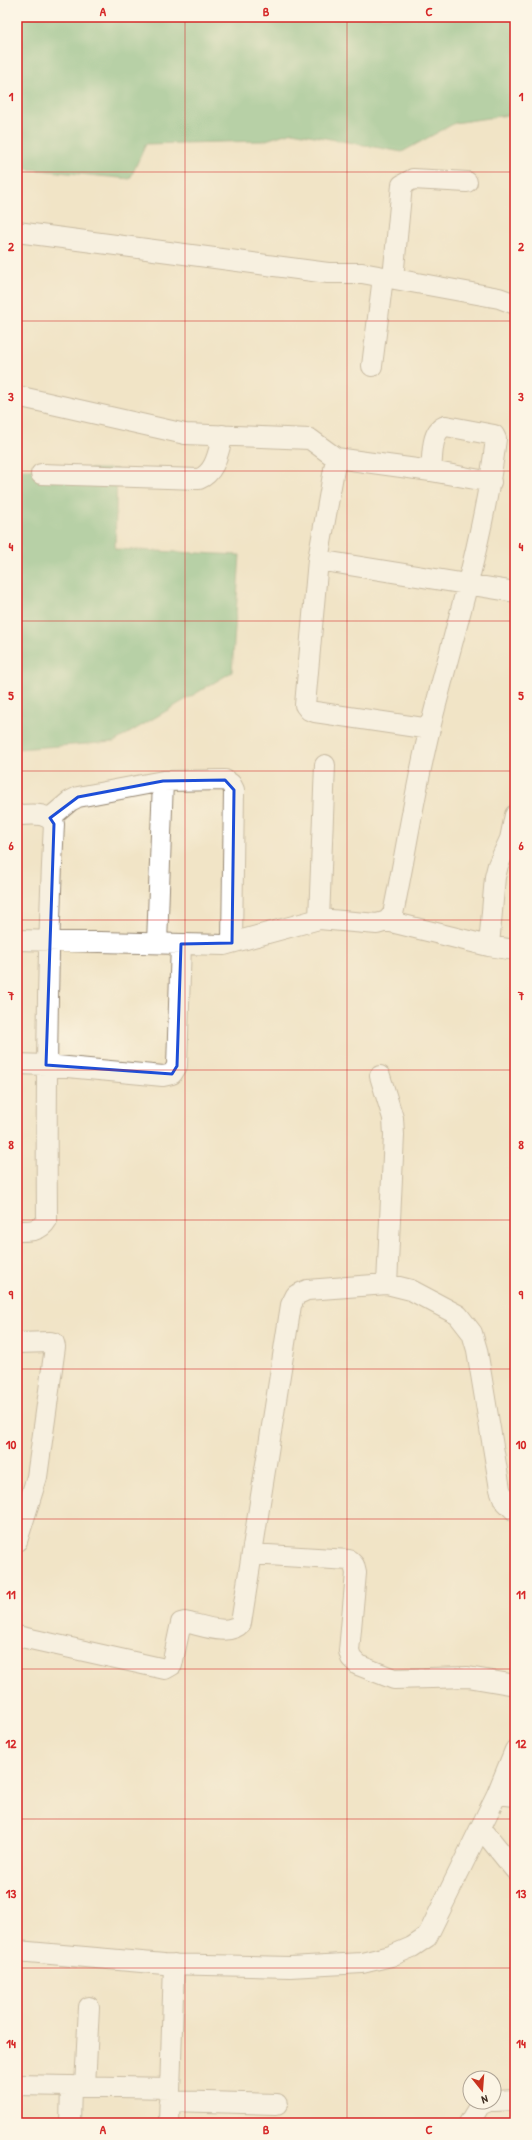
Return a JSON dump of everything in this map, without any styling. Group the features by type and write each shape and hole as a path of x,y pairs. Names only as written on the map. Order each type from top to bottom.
{"street":[{"path":"372,366 388,278 402,185 413,178 467,182"},
{"path":"17,232 328,273 362,273 499,298 515,304"},
{"path":"17,396 186,434 310,439 336,458 432,471 491,482"},
{"path":"17,940 48,939 224,945 319,919 378,924 387,921 393,914 430,729 468,584 491,482 496,439 494,435 446,426 440,427 436,432 432,471"},
{"path":"41,474 199,479 207,476 213,468 223,435"},
{"path":"336,458 318,560 305,705 309,710 315,712 430,729"},
{"path":"318,560 515,592"},
{"path":"319,919 325,765"},
{"path":"50,818 70,801 78,797 163,781 225,780 231,784 234,790 232,943"},
{"path":"157,943 163,781"},
{"path":"17,815 43,814 50,818 54,824 48,939 46,1220 43,1227 35,1230 17,1231"},
{"path":"489,946 495,878 498,865 513,843 515,815"},
{"path":"387,921 489,946 515,950"},
{"path":"17,1064 46,1065 164,1076 172,1074 177,1066 181,944"},
{"path":"380,1076 393,1118 394,1135 387,1284"},
{"path":"17,1636 165,1669 172,1665 181,1623 185,1622 228,1630 236,1629 241,1623 291,1305 296,1295 307,1290 387,1284 411,1290 442,1305 458,1315 472,1333 477,1350 500,1489 504,1500 515,1511"},
{"path":"17,1343 50,1342 54,1343 55,1347 37,1477 24,1499 17,1541"},
{"path":"252,1554 348,1560 354,1565 356,1573 349,1651 351,1658 358,1665 394,1679 468,1677 515,1685"},
{"path":"17,1952 174,1964 290,1966 362,1963 391,1956 412,1947 427,1937 480,1828 506,1795 515,1750"},
{"path":"480,1828 515,1870"},
{"path":"168,2123 174,1964"},
{"path":"70,2123 78,2086 89,2008"},
{"path":"17,2085 78,2086 277,2104"},
{"path":"502,2100 515,2100"},
{"path":"470,2123 476,2110"}],"highlighted area":[{"path":"225,780 234,790 232,943 181,944 177,1066 172,1074 46,1065 54,824 50,818 78,797 163,781"}],"green space":[{"path":"17,17 515,17 515,114 455,123 402,152 292,132 263,141 146,144 130,179 17,168"},
{"path":"17,469 117,469 115,549 240,555 232,672 114,742 17,749"}]}
